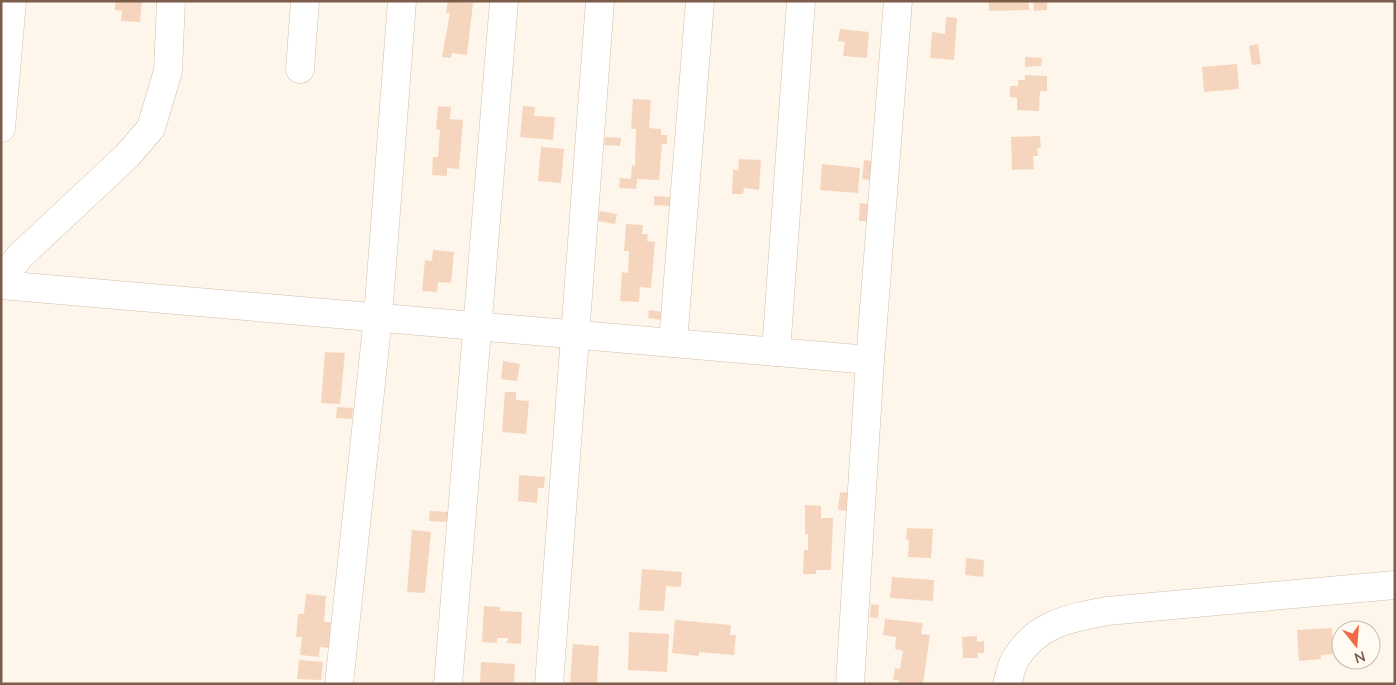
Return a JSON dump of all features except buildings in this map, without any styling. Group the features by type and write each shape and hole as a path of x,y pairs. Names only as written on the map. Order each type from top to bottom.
{"street":[{"path":"1,128 12,1"},
{"path":"1,280 20,256 127,156 151,128 168,71 171,1"},
{"path":"300,68 305,1"},
{"path":"339,684 378,317 402,1"},
{"path":"448,684 504,1"},
{"path":"550,684 600,1"},
{"path":"673,342 700,1"},
{"path":"776,352 801,1"},
{"path":"850,684 870,360 898,1"},
{"path":"1,284 870,360"},
{"path":"1007,684 1015,658 1037,633 1067,618 1107,611 1395,585"}]}
